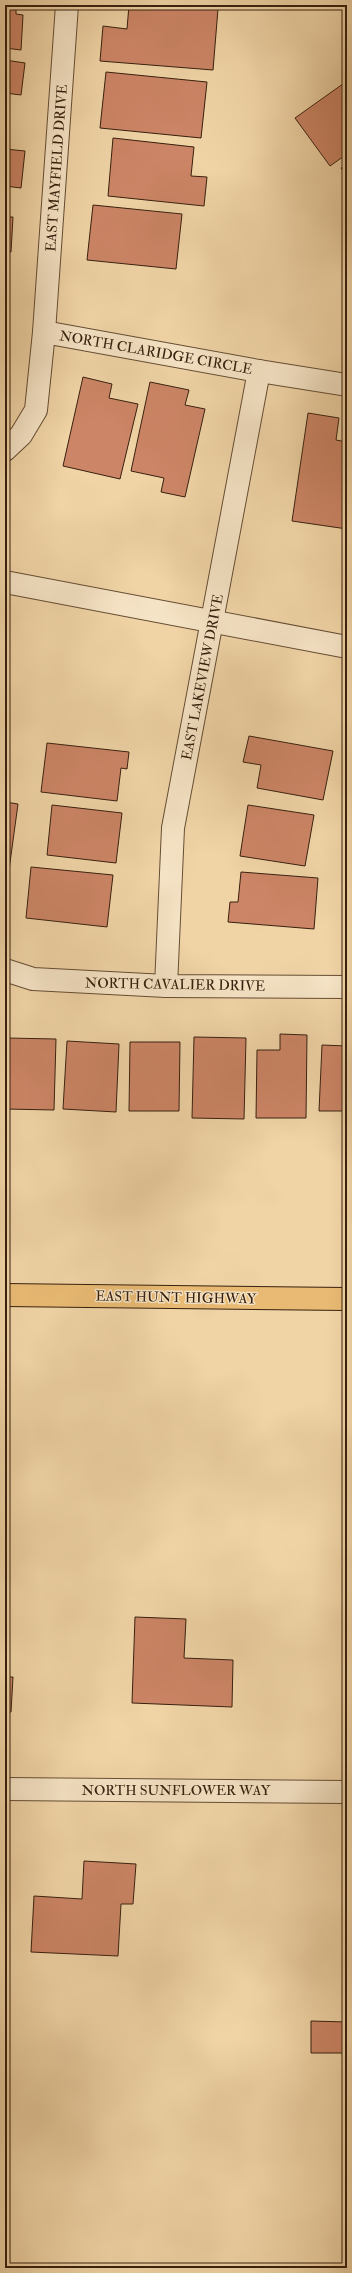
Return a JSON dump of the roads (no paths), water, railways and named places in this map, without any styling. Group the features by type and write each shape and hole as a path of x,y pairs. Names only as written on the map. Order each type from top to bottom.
{"main road":[{"name":"EAST HUNT HIGHWAY","path":"5,1295 347,1298"}],"street":[{"name":"EAST MAYFIELD DRIVE","path":"44,332 67,5"},
{"name":"NORTH CLARIDGE CIRCLE","path":"5,450 21,434 36,410 44,332 258,371 347,385"},
{"name":"EAST LAKEVIEW DRIVE","path":"166,986 173,828 258,371"},
{"path":"5,582 347,647"},
{"name":"NORTH CAVALIER DRIVE","path":"5,970 33,979 166,986 347,987"},
{"name":"NORTH SUNFLOWER WAY","path":"5,1789 347,1792"}]}
